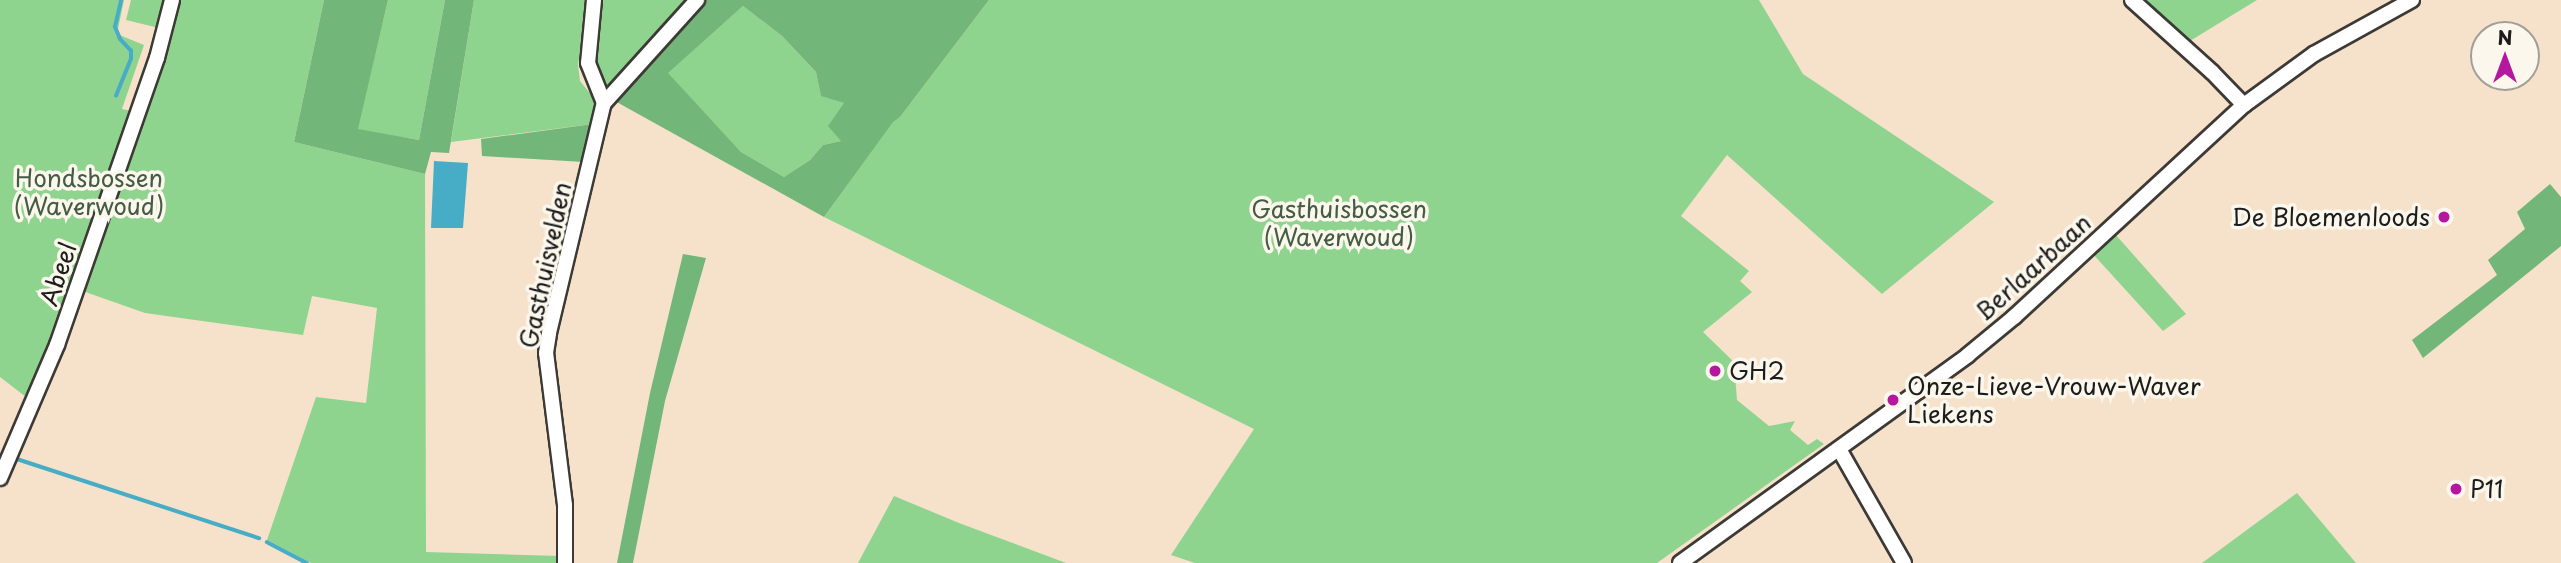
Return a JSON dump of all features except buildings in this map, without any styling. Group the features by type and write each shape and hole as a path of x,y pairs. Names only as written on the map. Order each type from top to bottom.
{"street":[{"name":"Abeel","path":"0,478 57,345 157,58 172,0"},
{"path":"594,0 588,62 604,103"},
{"name":"Gasthuisvelden","path":"565,563 565,505 546,353 604,103 697,0"},
{"path":"2132,0 2212,72 2244,105"},
{"name":"Berlaarbaan","path":"1679,563 1968,355 2014,317 2244,105 2314,54 2412,0"},
{"path":"1839,449 1903,563"}],"green space":[{"name":"Hondsbossen (Waverwoud)","path":"0,0 124,0 117,34 144,45 122,109 142,113 178,0 324,0 294,142 425,174 426,552 560,556 561,563 311,563 267,540 316,397 366,403 377,308 312,296 303,335 145,313 74,288 26,397 0,377"},
{"path":"131,0 166,0 159,28 126,20"},
{"path":"324,0 388,0 358,129 419,140 445,0 474,0 449,153 431,152 425,174 294,142"},
{"path":"388,0 445,0 419,140 357,130"},
{"path":"474,0 587,0 578,65 580,81 597,102 593,124 451,142"},
{"path":"599,0 690,0 605,93 588,72"},
{"path":"706,0 989,0 900,117 893,122 824,217 613,100","holes":["743,6 782,36 816,72 821,96 844,103 828,126 841,141 823,145 810,160 784,177 741,152 668,73"]},
{"name":"Gasthuisbossen (Waverwoud)","path":"989,0 1759,0 1803,74 1994,202 1882,294 1727,155 1681,216 1749,271 1740,281 1752,292 1703,332 1734,362 1737,400 1769,426 1795,421 1790,430 1808,445 1817,439 1824,444 1657,563 1195,563 1171,555 1254,429 824,217 893,121 900,117"},
{"path":"2134,0 2257,0 2185,44"},
{"path":"743,6 782,36 816,72 821,95 845,103 841,141 823,145 810,160 784,177 741,152 667,73"},
{"path":"593,124 584,162 482,156 481,139"},
{"path":"2550,184 2561,197 2561,246 2423,358 2412,340 2497,275 2488,260 2525,229 2517,212"},
{"path":"2115,234 2186,314 2163,331 2092,253"},
{"path":"683,254 706,258 665,401 633,563 617,563 650,393"},
{"path":"2297,493 2356,563 2202,563"},
{"path":"894,496 959,523 1066,563 858,563"}],"water":[{"path":"434,161 468,163 463,228 431,228"}],"waterway":[{"path":"116,96 131,59 131,51 120,39 115,27 121,0"},
{"path":"14,458 259,538"},
{"path":"267,542 307,563"}],"place":[{"name":"De Bloemenloods","path":"2444,217"},
{"name":"GH2","path":"1715,371"},
{"name":"Onze-Lieve-Vrouw-Waver Liekens","path":"1893,400"},
{"name":"P11","path":"2456,489"}]}
